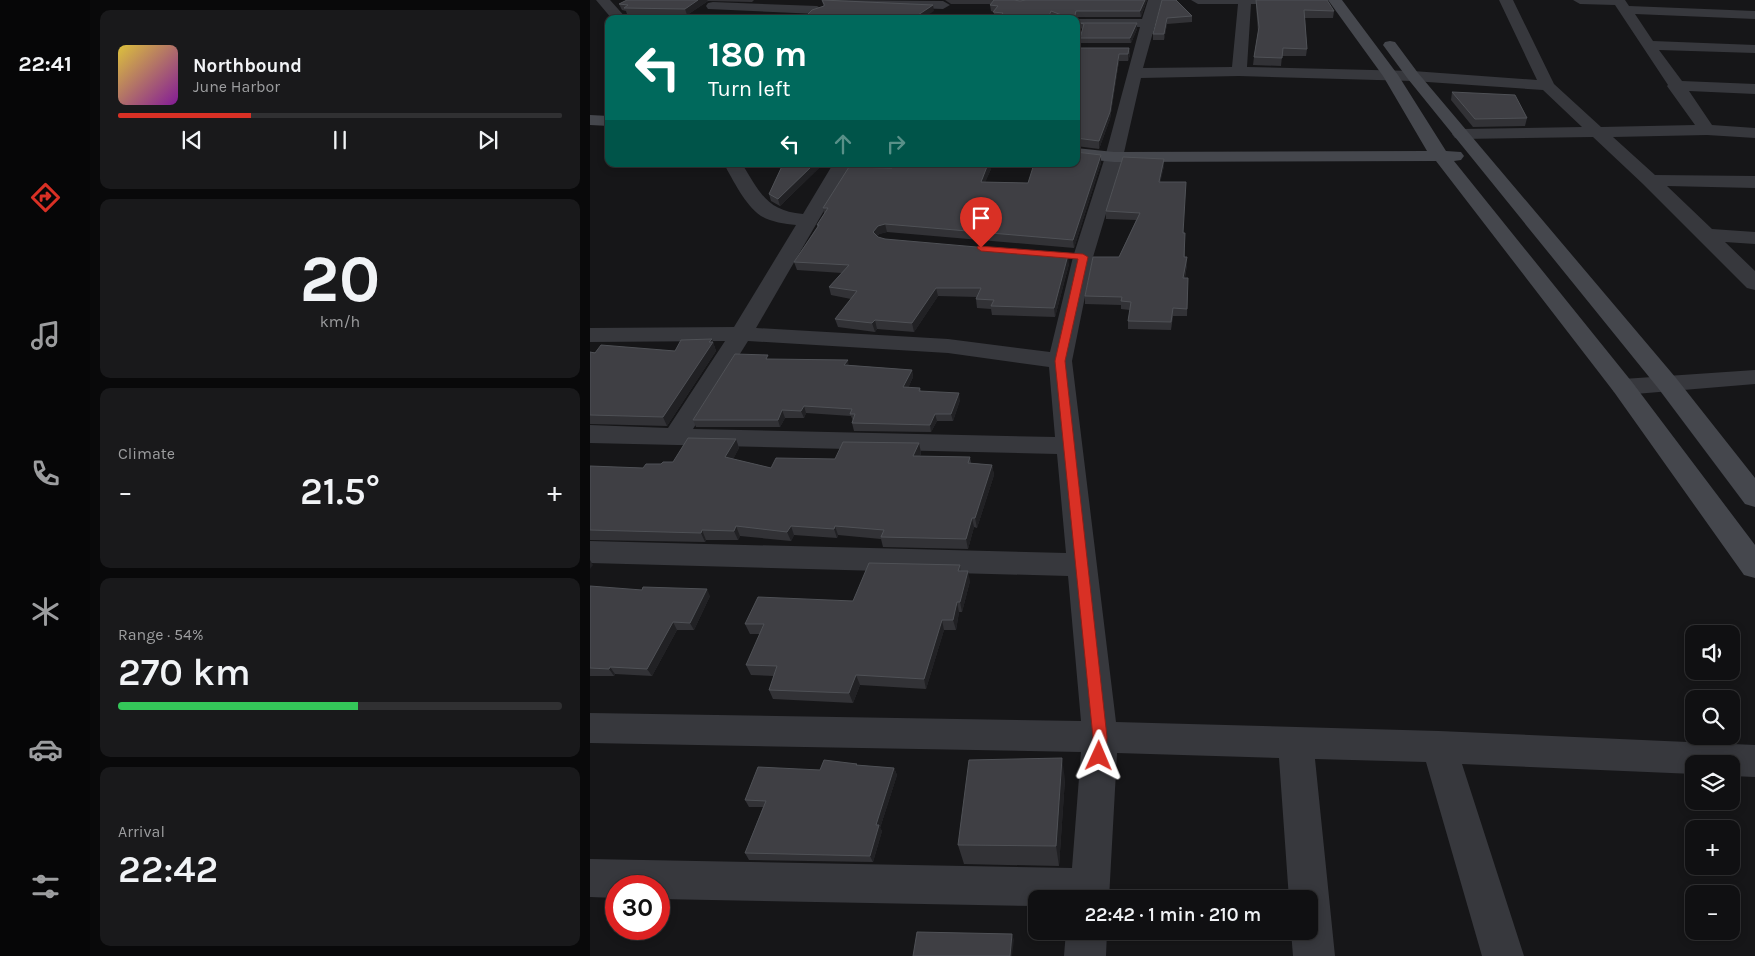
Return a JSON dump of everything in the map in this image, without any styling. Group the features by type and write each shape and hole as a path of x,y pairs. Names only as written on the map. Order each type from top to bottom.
{"street":[{"path":"603,0 616,15"},
{"path":"700,14 717,3 812,15 829,0 945,2 937,15"},
{"path":"1008,0 1033,0"},
{"path":"1090,890 1100,737 1060,361 1074,256 1116,150 1135,74 1131,49 1148,23 1154,0"},
{"path":"1198,0 1317,0"},
{"path":"1335,0 1390,75 1438,151 1623,387 1755,567"},
{"path":"1356,0 1413,76 1666,383 1755,496"},
{"path":"1506,0 1547,86 1650,180 1755,283"},
{"path":"1580,0 1755,15"},
{"path":"1239,71 1245,1"},
{"path":"1620,4 1706,130"},
{"path":"1080,22 1148,23"},
{"path":"1649,45 1755,49"},
{"path":"1135,74 1239,71 1390,75 1547,86"},
{"path":"1675,86 1755,89"},
{"path":"590,108 605,108"},
{"path":"590,120 605,121"},
{"path":"1080,153 1116,150 1438,151 1470,144 1599,132 1706,130 1755,133"},
{"path":"1080,140 1116,150"},
{"path":"734,167 765,210 789,219 808,220"},
{"path":"675,437 741,334 840,167"},
{"path":"1650,180 1755,182"},
{"path":"1705,235 1755,238"},
{"path":"590,335 741,334 948,346 1060,361"},
{"path":"1623,387 1755,377"},
{"path":"590,434 675,437 1069,433"},
{"path":"590,552 1082,565"},
{"path":"590,728 1100,737 1439,747 1755,761"},
{"path":"1296,743 1314,956"},
{"path":"1439,747 1503,956"},
{"path":"590,878 1028,891"},
{"path":"1085,956 1086,940"}],"building":[{"path":"627,0 698,0 685,9 624,8 628,5 619,4"},
{"path":"822,0 933,5 918,15 807,15 812,10 824,6"},
{"path":"994,0 1145,0 1140,11 1076,11 1075,15 1062,15 1051,11 1050,15 1001,15 1003,13 993,12 998,6 990,5"},
{"path":"1162,0 1176,0 1192,16 1167,18 1164,34 1153,34"},
{"path":"1256,0 1327,0 1334,11 1304,10 1307,49 1283,48 1282,58 1254,57 1259,27"},
{"path":"1080,23 1137,23 1130,38 1080,38 1084,24"},
{"path":"1080,48 1129,48 1128,54 1119,54 1110,112 1099,141 1080,139"},
{"path":"1452,92 1515,95 1527,118 1475,119"},
{"path":"1080,152 1101,155 1073,240 885,224 878,226 873,232 878,237 885,239 1068,255 1054,308 991,306 994,300 976,299 981,288 936,288 912,323 875,320 872,323 835,319 857,291 829,287 849,265 794,262 819,225 817,225 828,208 823,208 849,167 987,167 981,182 1028,183 1033,167 1080,167"},
{"path":"1123,157 1164,159 1159,182 1186,182 1183,233 1185,233 1184,257 1187,257 1183,278 1188,278 1187,309 1173,308 1171,322 1128,321 1131,302 1121,301 1122,297 1085,296 1093,257 1119,257 1140,213 1106,211"},
{"path":"782,167 811,167 778,199 769,194"},
{"path":"712,339 709,342 713,342 663,417 590,415 590,352 595,353 601,345 675,351 681,340"},
{"path":"735,354 768,355 766,359 848,360 844,365 912,370 903,387 920,388 919,391 959,393 951,414 935,414 930,425 852,423 855,414 850,414 852,409 804,406 801,411 782,410 778,420 693,420"},
{"path":"688,438 736,439 725,457 771,468 776,458 835,459 843,442 919,443 913,456 970,457 968,463 992,465 975,518 972,518 966,539 881,537 884,530 835,526 834,529 791,526 787,532 736,526 734,531 702,530 701,533 590,530 590,466 643,468 646,464 673,462"},
{"path":"869,563 960,565 958,571 968,571 953,620 942,620 924,679 856,675 849,693 769,690 777,666 746,665 764,624 745,624 758,597 853,601"},
{"path":"590,586 642,590 643,587 707,589 690,623 673,622 647,669 610,667 609,669 590,668"},
{"path":"1062,758 1056,846 958,845 969,760"},
{"path":"824,760 894,768 876,825 879,825 870,856 745,853 766,801 745,800 758,767 820,770"},
{"path":"917,932 1012,934 1010,956 913,956"}],"route":[{"path":"981,248 1083,257 1060,361 1100,737 1099,756"}]}
